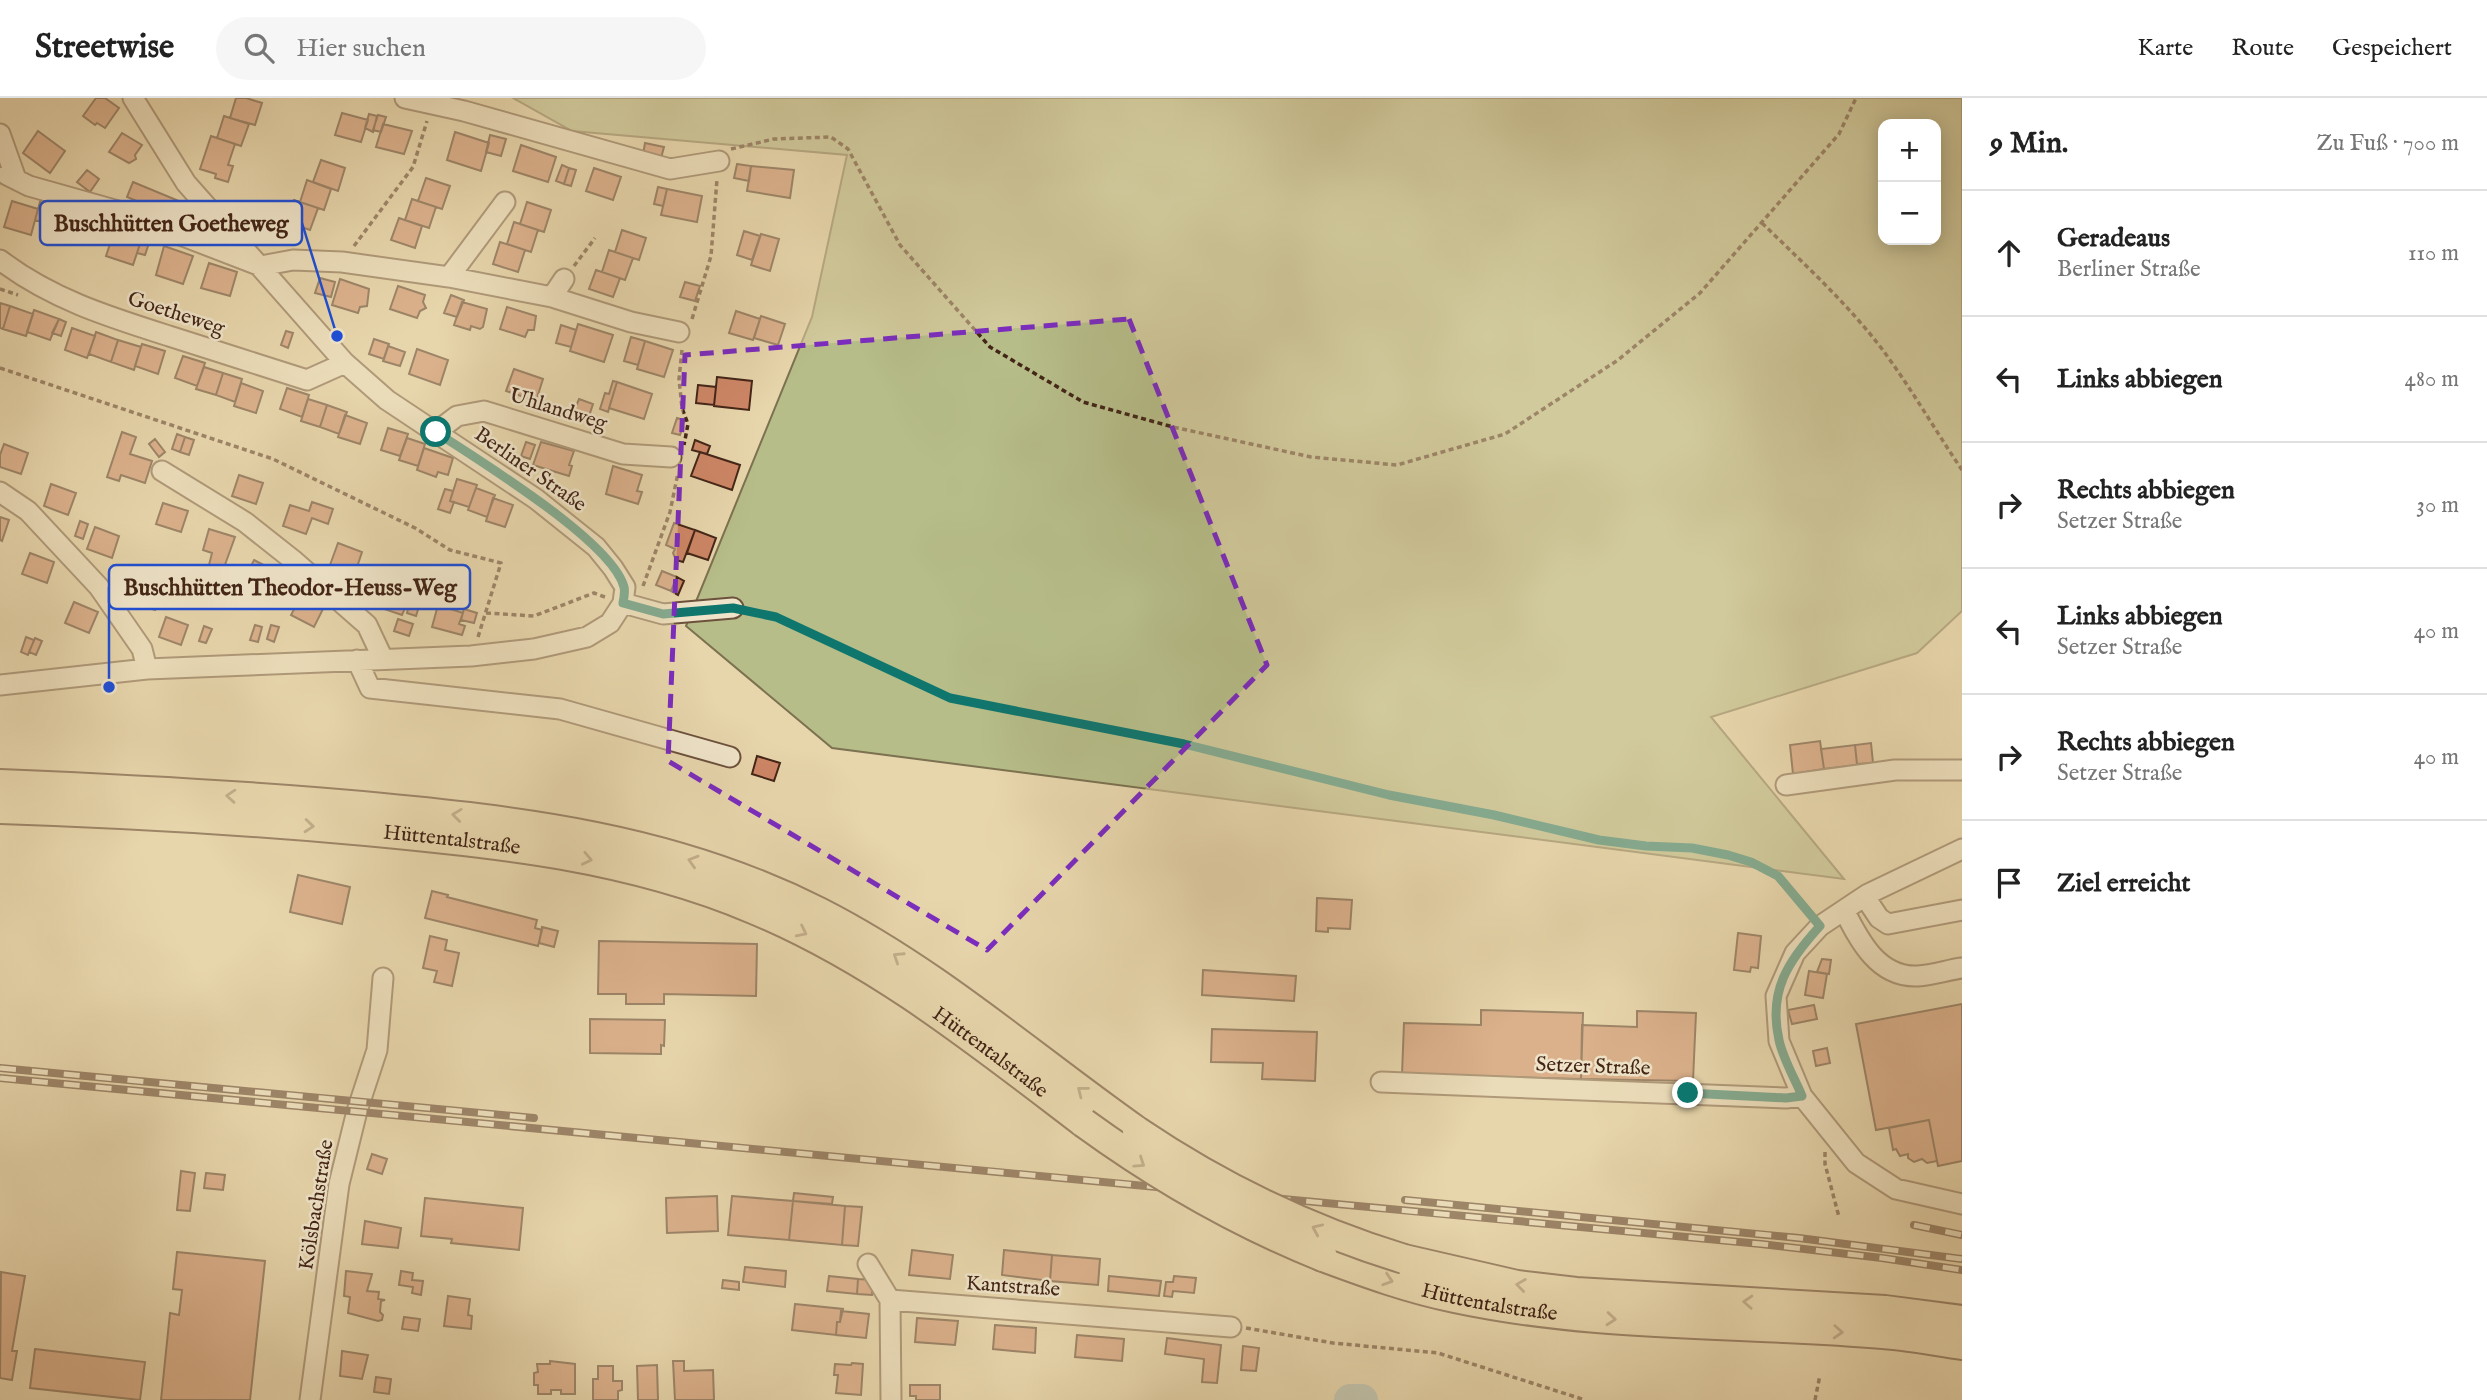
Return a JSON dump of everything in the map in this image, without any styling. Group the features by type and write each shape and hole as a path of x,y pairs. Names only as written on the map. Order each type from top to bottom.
{"highway":[{"path":"0,768 95,800"},
{"name":"Hüttentalstraße","path":"0,784 95,800 520,847 631,868 704,890 765,914 860,962 963,1031 1152,1171 1202,1201 1264,1233 1395,1282 1443,1295 1514,1308 1636,1321 1884,1334 1962,1345"},
{"path":"0,826 95,800"},
{"name":"Hüttentalstraße","path":"0,809 95,800 305,801 525,823 636,844 711,867 818,911 873,942 977,1010 1137,1131 1215,1180 1330,1234 1404,1259 1517,1285 1576,1292 1885,1310 1962,1320"}],"street":[{"name":"Berliner Straße","path":"133,98 186,183 345,363 387,400 536,499 596,547 625,587 629,605"},
{"path":"405,98 432,104 458,104 670,169 723,156"},
{"path":"0,134 12,177 29,186 118,211 261,266 293,260 342,262 449,277 551,298 631,322 679,332"},
{"path":"449,277 505,202"},
{"name":"Goetheweg","path":"0,260 57,296 103,315 307,380 345,363"},
{"path":"551,298 564,279"},
{"name":"Uhlandweg","path":"436,432 457,416 484,411 623,454 678,459"},
{"path":"162,471 245,522 293,559 368,625 383,659"},
{"path":"0,492 27,511 99,587 142,649 148,669"},
{"path":"0,685 148,669 471,656 534,649 587,637 610,623 629,605 663,614 733,608"},
{"path":"357,660 370,688 560,709 730,757"},
{"path":"1786,785 1895,770 1962,770"},
{"path":"1962,849 1865,897 1820,926 1795,953 1776,996 1779,1041 1802,1096 1856,1163 1896,1189 1962,1204"},
{"path":"1865,897 1879,918 1888,923 1962,909"},
{"path":"1844,910 1860,943 1886,968 1916,976 1962,968"},
{"name":"Kölsbachstraße","path":"310,1400 339,1184 357,1111 377,1050 383,978"},
{"name":"Setzer Straße","path":"1381,1082 1786,1098 1802,1096"},
{"path":"868,1264 890,1300 891,1400"},
{"name":"Kantstraße","path":"890,1300 1231,1327"}],"path":[{"path":"723,156 774,139 831,137 848,149 900,245 990,347 1083,402 1173,426 1311,457 1397,466 1504,434 1618,360 1700,293 1839,134 1856,98"},
{"path":"342,262 413,167 432,104"},
{"path":"694,312 711,256 716,190"},
{"path":"1762,223 1842,302 1880,346 1917,397 1928,419 1962,470"},
{"path":"564,279 595,239"},
{"path":"486,613 534,616 594,593 629,605 670,512 678,459 688,424 682,408 679,379 682,352"},
{"path":"0,368 273,459 415,528 450,550 508,564"},
{"path":"471,656 501,563"},
{"path":"733,608 776,617 950,698 1184,744 1389,795 1494,815 1599,840 1692,848 1728,855 1751,862 1778,876 1820,926"},
{"path":"1833,1136 1824,1155 1839,1217"},
{"path":"1231,1327 1333,1342 1438,1353 1585,1400"},
{"path":"1815,1400 1820,1375"}],"highlighted area":[{"path":"1129,319 1267,665 987,950 668,761 685,355"}],"green space":[{"path":"513,98 1962,98 1962,611 1917,653 1711,717 1844,879 832,748 686,626 812,317 847,155 572,131"}],"building":[{"path":"96,98 105,98 119,108 105,128 97,123 95,125 83,116"},
{"path":"236,98 262,103 255,125 230,118"},
{"path":"342,113 368,120 361,142 335,135"},
{"path":"369,114 377,116 373,132 365,128"},
{"path":"378,115 386,117 381,132 373,130"},
{"path":"224,116 249,124 241,146 217,138"},
{"path":"383,124 412,131 404,154 376,147"},
{"path":"38,131 65,151 50,173 23,153"},
{"path":"455,132 489,143 481,171 447,160"},
{"path":"122,133 142,145 135,155 136,159 129,163 109,152"},
{"path":"490,135 506,139 501,156 486,152"},
{"path":"211,136 235,144 228,165 233,166 228,182 215,178 216,174 200,169"},
{"path":"645,143 664,147 661,158 643,155"},
{"path":"521,145 556,157 548,182 513,171"},
{"path":"321,160 345,168 338,191 313,182"},
{"path":"737,164 751,166 749,181 734,178"},
{"path":"562,165 569,168 564,184 556,181"},
{"path":"751,166 794,170 790,198 747,191"},
{"path":"569,168 576,170 571,186 564,184"},
{"path":"594,168 621,177 613,200 586,191"},
{"path":"87,170 99,179 90,192 77,182"},
{"path":"426,178 450,186 442,209 418,201"},
{"path":"307,180 331,189 324,210 300,202"},
{"path":"133,182 191,206 185,221 127,197"},
{"path":"658,187 667,189 663,206 654,204"},
{"path":"667,189 702,196 697,222 661,215"},
{"path":"412,199 436,207 429,228 405,220"},
{"path":"294,200 318,208 310,230 286,222"},
{"path":"12,201 38,209 31,235 4,227"},
{"path":"40,202 50,205 45,223 35,220"},
{"path":"527,202 551,210 544,232 520,224"},
{"path":"399,218 422,226 415,248 391,240"},
{"path":"514,222 538,230 531,252 507,244"},
{"path":"115,229 142,238 133,265 106,256"},
{"path":"622,230 646,238 639,260 615,252"},
{"path":"744,231 760,236 752,260 737,255"},
{"path":"761,234 779,239 770,271 751,265"},
{"path":"142,237 150,240 145,255 137,253"},
{"path":"500,242 525,250 518,272 493,264"},
{"path":"164,246 193,256 183,284 156,275"},
{"path":"609,250 633,258 625,280 602,272"},
{"path":"209,263 237,272 230,296 201,288"},
{"path":"596,270 620,278 613,297 589,289"},
{"path":"320,278 335,282 331,297 315,293"},
{"path":"340,279 369,289 367,306 360,307 358,313 332,305"},
{"path":"685,282 700,286 695,301 680,297"},
{"path":"398,286 425,295 423,302 426,308 420,311 417,318 390,309"},
{"path":"451,295 464,300 457,317 444,313"},
{"path":"462,302 487,309 483,327 480,329 471,326 470,330 454,325"},
{"path":"0,303 10,306 3,329 0,328"},
{"path":"10,306 33,314 26,336 3,329"},
{"path":"507,307 536,316 534,330 528,330 525,337 500,329"},
{"path":"34,310 59,319 50,340 27,332"},
{"path":"736,311 760,319 753,340 729,333"},
{"path":"761,316 785,324 778,345 754,338"},
{"path":"59,319 66,322 61,336 52,333"},
{"path":"578,324 613,335 604,362 570,351"},
{"path":"561,325 576,330 571,347 556,343"},
{"path":"72,328 95,336 87,358 65,350"},
{"path":"286,331 293,333 288,348 281,345"},
{"path":"96,332 118,340 111,362 89,354"},
{"path":"631,337 645,341 638,365 624,361"},
{"path":"374,339 389,344 384,359 369,354"},
{"path":"118,340 141,347 134,370 111,362"},
{"path":"645,341 673,350 664,377 637,369"},
{"path":"142,344 165,351 158,374 135,366"},
{"path":"388,346 405,352 400,366 383,361"},
{"path":"417,349 448,360 440,385 409,374"},
{"path":"183,356 205,363 197,386 175,378"},
{"path":"204,367 223,373 216,395 196,389"},
{"path":"514,369 543,379 536,401 506,391"},
{"path":"223,373 242,379 235,402 216,395"},
{"path":"717,377 752,381 749,410 714,406"},
{"path":"613,381 617,382 608,412 600,409 605,393 609,394"},
{"path":"617,382 652,394 644,419 609,408"},
{"path":"241,383 263,391 256,413 234,406"},
{"path":"698,385 716,387 714,405 696,403"},
{"path":"287,388 309,395 302,417 280,409"},
{"path":"308,399 327,405 320,427 301,421"},
{"path":"579,399 593,404 588,419 573,414"},
{"path":"327,405 347,412 339,434 320,427"},
{"path":"345,415 367,423 360,444 338,437"},
{"path":"677,418 684,420 680,435 672,433"},
{"path":"388,428 408,434 400,456 381,450"},
{"path":"122,432 136,437 130,454 152,461 145,483 121,475 119,481 107,477"},
{"path":"177,434 185,437 180,452 172,449"},
{"path":"185,437 194,440 189,455 180,452"},
{"path":"407,438 425,444 418,466 399,460"},
{"path":"155,439 165,452 159,457 149,444"},
{"path":"695,440 710,446 707,454 692,450"},
{"path":"526,442 535,445 530,459 521,456"},
{"path":"541,442 574,451 569,465 572,466 569,476 533,465"},
{"path":"4,444 28,453 21,474 0,467"},
{"path":"424,448 453,458 448,475 438,472 436,477 417,470"},
{"path":"700,452 740,465 732,490 691,476"},
{"path":"613,466 642,475 637,491 642,492 638,504 606,494"},
{"path":"239,475 263,483 256,504 232,496"},
{"path":"457,479 477,485 469,507 450,501"},
{"path":"51,484 76,493 68,515 44,506"},
{"path":"476,488 495,495 487,517 468,510"},
{"path":"445,489 453,491 450,501 454,502 450,513 438,509"},
{"path":"493,498 513,505 505,527 486,521"},
{"path":"312,502 333,509 328,524 312,518 306,534 283,526 290,505 309,511"},
{"path":"163,503 188,511 181,532 156,524"},
{"path":"0,517 9,520 2,541 0,540"},
{"path":"80,521 88,524 83,539 75,536"},
{"path":"674,523 695,530 683,562 676,560 673,553 675,549 666,545"},
{"path":"95,527 119,536 112,558 87,549"},
{"path":"209,529 235,537 222,573 208,569 212,553 203,550"},
{"path":"695,530 716,538 708,560 687,553"},
{"path":"338,543 362,552 355,573 330,565"},
{"path":"30,553 54,562 47,583 22,574"},
{"path":"254,560 277,572 267,592 244,580"},
{"path":"662,571 677,577 671,591 656,585"},
{"path":"677,577 684,581 678,595 671,591"},
{"path":"138,580 162,588 155,610 131,602"},
{"path":"388,583 393,584 392,588 421,600 416,616 407,613 408,609 405,608 402,615 378,607"},
{"path":"301,596 324,607 314,627 291,615"},
{"path":"74,602 98,612 89,633 65,623"},
{"path":"438,605 463,613 459,624 465,626 462,635 432,627"},
{"path":"464,609 477,613 474,623 461,620"},
{"path":"166,617 188,625 181,645 159,637"},
{"path":"398,619 413,624 409,636 394,631"},
{"path":"255,625 262,627 258,642 250,640"},
{"path":"271,625 279,627 274,642 267,639"},
{"path":"204,626 212,629 206,643 199,641"},
{"path":"26,637 34,640 28,655 21,652"},
{"path":"35,638 42,641 36,655 29,652"},
{"path":"1820,741 1824,769 1793,774 1790,745"},
{"path":"1871,743 1873,763 1857,764 1855,745"},
{"path":"1855,745 1857,765 1824,769 1821,749"},
{"path":"757,756 780,763 774,781 752,774"},
{"path":"298,875 350,887 342,924 290,912"},
{"path":"432,891 537,920 535,928 542,930 538,946 425,918"},
{"path":"1317,898 1352,900 1350,929 1328,928 1328,932 1316,931"},
{"path":"542,927 558,931 554,947 539,943"},
{"path":"1738,933 1761,936 1758,968 1751,967 1750,972 1734,970"},
{"path":"430,936 447,940 445,950 459,953 452,986 434,982 437,971 423,968"},
{"path":"599,941 757,944 756,996 664,994 664,1004 626,1004 626,994 598,994"},
{"path":"1822,959 1831,960 1829,974 1817,972"},
{"path":"1203,970 1296,976 1294,1001 1202,995"},
{"path":"1809,971 1827,974 1823,998 1805,995"},
{"path":"1962,1004 1962,1161 1938,1166 1929,1120 1876,1130 1856,1024"},
{"path":"1814,1005 1817,1019 1792,1024 1788,1010"},
{"path":"1481,1010 1583,1013 1581,1079 1402,1074 1404,1023 1481,1025"},
{"path":"1637,1011 1696,1013 1693,1081 1581,1079 1582,1025 1637,1027"},
{"path":"590,1019 665,1020 661,1054 590,1053"},
{"path":"1212,1029 1317,1032 1315,1081 1262,1079 1263,1063 1211,1062"},
{"path":"1827,1048 1830,1063 1816,1066 1813,1051"},
{"path":"1929,1120 1937,1161 1927,1163 1922,1159 1914,1162 1908,1158 1908,1154 1900,1156 1896,1149 1893,1150 1889,1128"},
{"path":"372,1154 387,1159 382,1174 367,1169"},
{"path":"181,1171 195,1173 190,1211 177,1210"},
{"path":"206,1173 225,1175 223,1190 204,1188"},
{"path":"794,1193 833,1197 832,1204 793,1201"},
{"path":"717,1196 718,1231 667,1233 666,1198"},
{"path":"732,1196 793,1201 789,1240 728,1235"},
{"path":"425,1198 523,1208 519,1250 451,1243 452,1239 421,1236"},
{"path":"793,1201 845,1206 842,1245 789,1240"},
{"path":"845,1206 862,1207 858,1246 842,1245"},
{"path":"365,1221 401,1228 398,1248 362,1244"},
{"path":"912,1250 953,1255 950,1279 909,1275"},
{"path":"1004,1250 1052,1255 1050,1281 1002,1275"},
{"path":"177,1252 265,1261 250,1400 161,1400 170,1313 179,1315 182,1290 173,1289"},
{"path":"1052,1255 1100,1259 1098,1285 1050,1281"},
{"path":"745,1267 786,1271 785,1287 743,1282"},
{"path":"346,1271 372,1274 367,1291 379,1292 378,1299 385,1300 381,1301 382,1320 348,1313 350,1297 344,1296"},
{"path":"401,1271 413,1273 412,1280 423,1281 421,1295 412,1293 413,1287 399,1285"},
{"path":"1,1272 25,1276 12,1351 17,1351 12,1380 0,1378"},
{"path":"829,1276 858,1279 857,1294 827,1291"},
{"path":"1109,1276 1161,1281 1159,1296 1108,1291"},
{"path":"1174,1276 1196,1278 1194,1293 1173,1291 1172,1297 1164,1296 1166,1282 1173,1282"},
{"path":"858,1279 873,1280 872,1295 857,1294"},
{"path":"723,1280 739,1282 739,1290 722,1288"},
{"path":"448,1296 470,1299 468,1315 472,1316 471,1329 444,1326"},
{"path":"795,1304 843,1309 840,1322 837,1322 836,1335 792,1330"},
{"path":"841,1311 869,1314 866,1338 836,1335"},
{"path":"404,1317 420,1319 418,1331 402,1329"},
{"path":"917,1318 958,1321 955,1345 915,1342"},
{"path":"995,1325 1036,1328 1035,1353 993,1349"},
{"path":"1077,1335 1124,1339 1122,1361 1075,1357"},
{"path":"1167,1338 1221,1345 1217,1383 1202,1382 1204,1359 1165,1354"},
{"path":"1243,1346 1259,1348 1256,1371 1241,1370"},
{"path":"35,1349 145,1362 140,1400 30,1388"},
{"path":"342,1351 368,1355 362,1379 340,1376"},
{"path":"550,1361 575,1364 575,1394 561,1394 561,1390 551,1390 551,1394 538,1394 538,1385 534,1385 534,1373 538,1372 537,1364 550,1364"},
{"path":"673,1361 684,1361 684,1371 713,1370 714,1400 675,1400"},
{"path":"835,1364 863,1364 861,1395 836,1393 838,1375 834,1375"},
{"path":"657,1365 658,1400 638,1400 637,1366"},
{"path":"598,1366 613,1366 613,1381 622,1381 618,1400 593,1400 593,1379 598,1379"},
{"path":"376,1377 391,1379 389,1394 374,1392"},
{"path":"910,1385 940,1385 940,1400 916,1400 916,1396 910,1396"}],"waterway":[{"path":"1350,1400 1362,1400"}],"railway":[{"path":"0,1068 534,1118"},
{"path":"0,1078 1761,1244 1962,1270"},
{"path":"1405,1200 1799,1238 1962,1259"},
{"path":"1914,1225 1962,1235"}],"place":[{"name":"Buschhütten Goetheweg","path":"337,336"},
{"name":"Buschhütten Theodor-Heuss-Weg","path":"109,687"}],"route":[{"path":"436,432 536,499 596,547 625,587 623,603 663,614 733,608 776,617 950,698 1184,744 1389,795 1494,815 1599,840 1692,848 1728,855 1751,862 1778,876 1820,926 1795,953 1776,996 1779,1041 1802,1096 1786,1098 1688,1093"}]}
